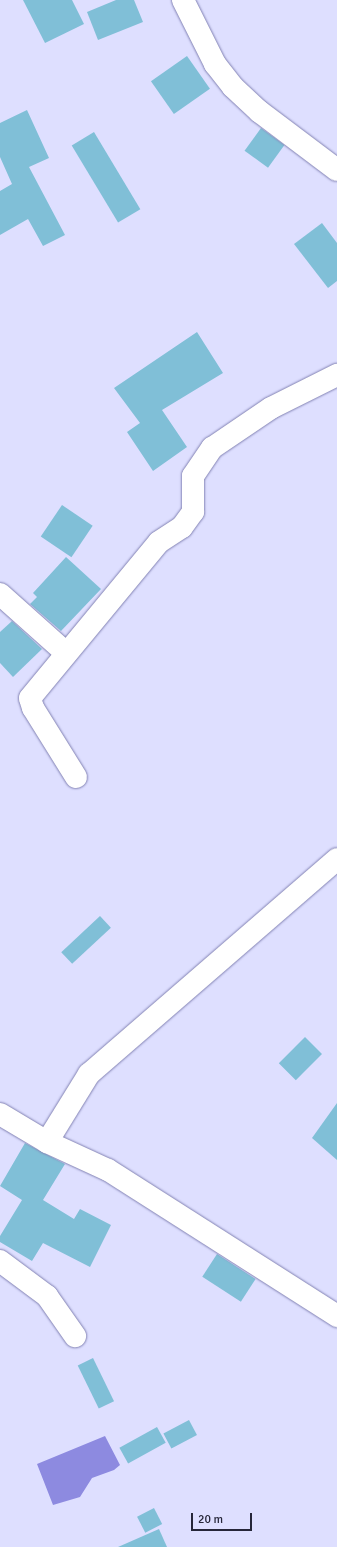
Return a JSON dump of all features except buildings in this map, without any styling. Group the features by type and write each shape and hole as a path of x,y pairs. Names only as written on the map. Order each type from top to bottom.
{"street":[{"path":"183,0 215,64 233,87 260,112 337,170"},
{"path":"76,777 33,708 30,698 159,542 182,527 193,512 193,476 212,448 271,408 337,376"},
{"path":"0,594 66,654"},
{"path":"48,1138 90,1074 337,859"},
{"path":"0,1114 108,1170 337,1316"},
{"path":"0,1261 47,1296 75,1336"}],"shaded area":[{"path":"105,1436 120,1465 114,1470 92,1478 80,1497 53,1505 37,1464"}]}
